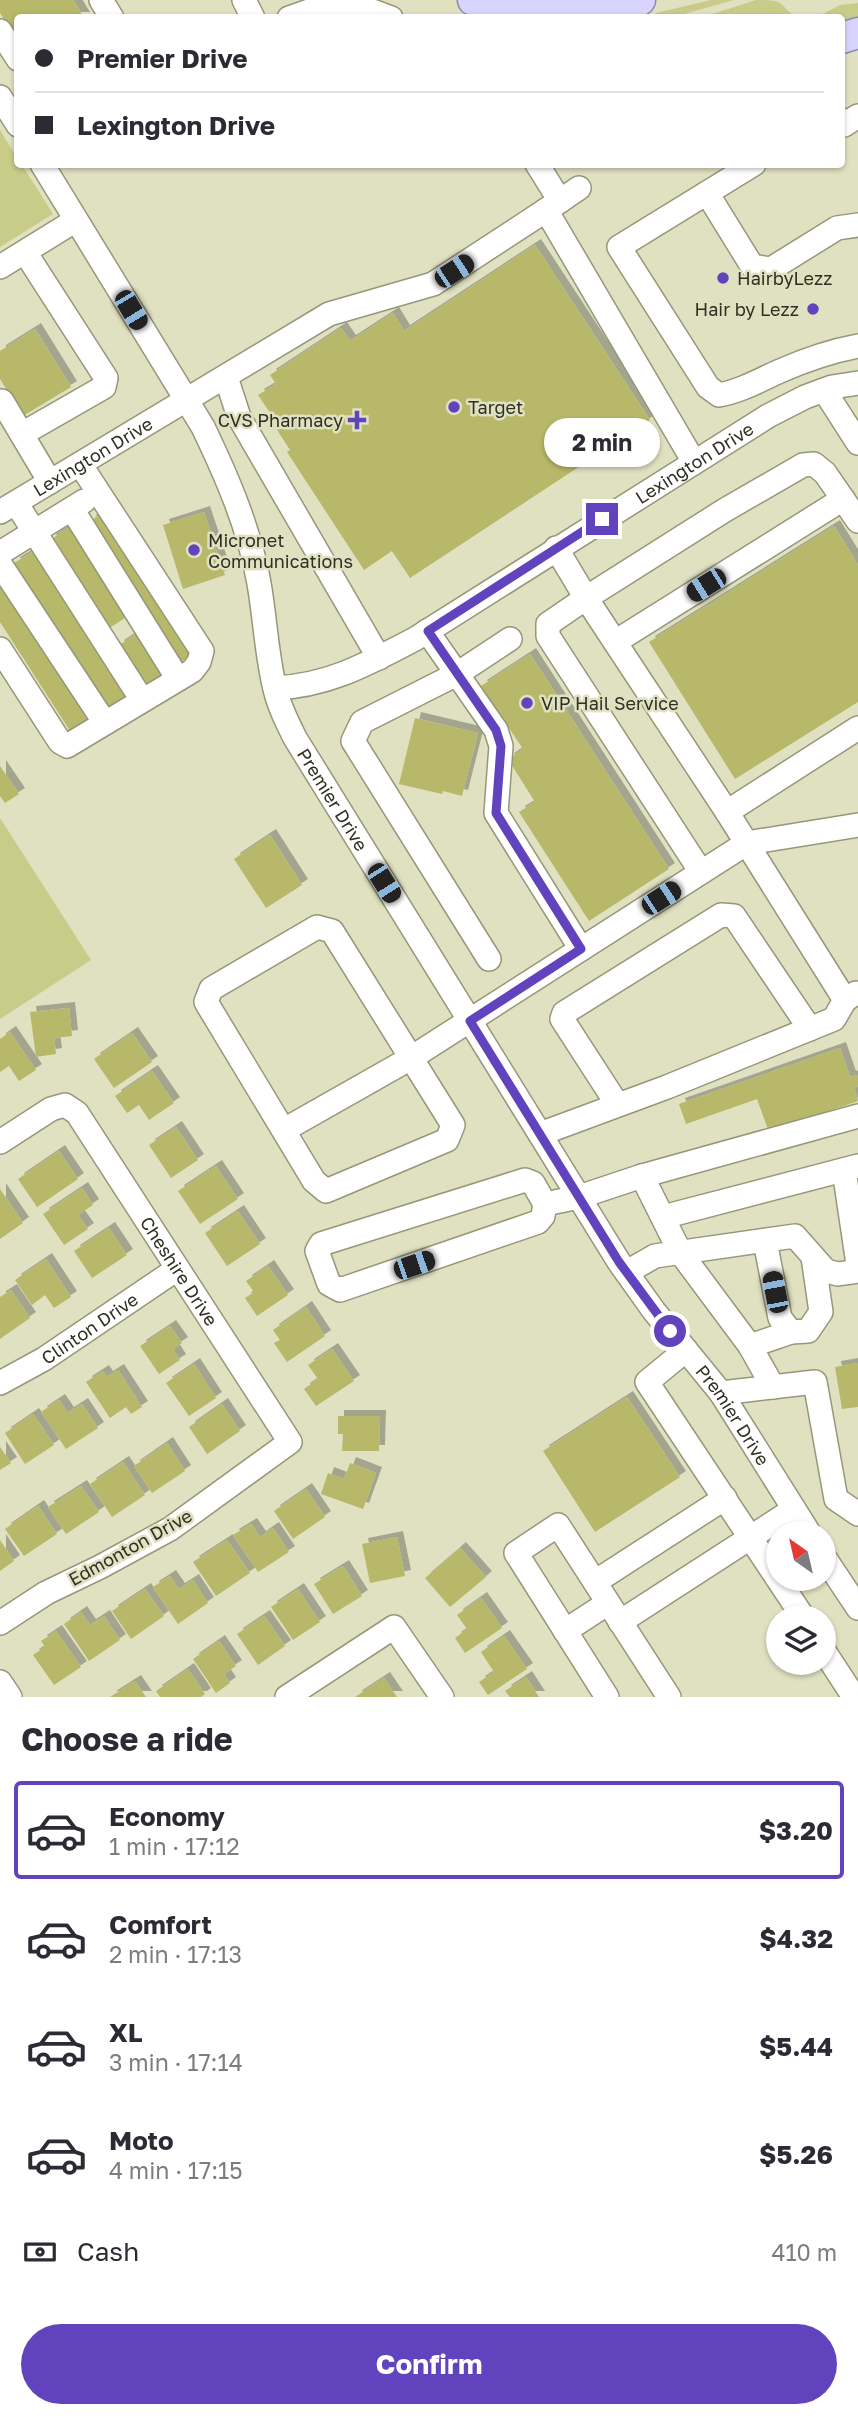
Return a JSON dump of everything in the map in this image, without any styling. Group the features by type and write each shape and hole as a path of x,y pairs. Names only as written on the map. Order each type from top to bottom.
{"main road":[{"path":"473,0 558,14"},
{"path":"536,9 583,9 640,0"}],"street":[{"path":"300,14 332,3 351,3 380,14"},
{"path":"0,31 14,53"},
{"name":"Premier Drive","path":"47,168 203,427 218,459 249,539 258,577 275,688 282,711 307,758 627,1272 721,1393 801,1521"},
{"path":"539,168 553,206 694,461"},
{"path":"747,168 619,247 709,387 719,395 737,392 778,372 839,349 858,346"},
{"name":"Lexington Drive","path":"8,507 329,314 433,284 579,188"},
{"path":"707,192 752,266 771,270 837,228 858,225"},
{"path":"0,267 76,220"},
{"path":"22,434 104,387 106,378 25,252"},
{"path":"778,372 793,403"},
{"path":"226,377 239,417 379,658"},
{"name":"Lexington Drive","path":"275,688 302,687 326,681 379,658 428,631 768,416 832,387 858,383"},
{"path":"824,390 858,443"},
{"path":"1,400 50,482"},
{"path":"0,649 60,742 66,746 178,679 199,662 202,651 80,464"},
{"path":"701,872 548,636 548,624 725,510 803,465 814,464 825,473 858,521"},
{"path":"0,553 99,492"},
{"path":"615,642 843,499"},
{"path":"8,507 34,532 142,700"},
{"path":"72,509 178,679"},
{"path":"540,1134 667,1087 834,1019 851,996 747,844 556,548"},
{"path":"0,564 105,723"},
{"path":"428,631 496,730 501,746 496,813 581,949"},
{"path":"489,959 353,741 362,722 457,674 510,639"},
{"path":"727,812 858,728"},
{"path":"284,1130 411,1058 747,844 858,825"},
{"path":"617,1104 562,1019 564,1013 721,915 734,916 810,1029"},
{"path":"317,927 331,931 411,1058 453,1125 447,1140 326,1191 314,1181 206,1002 211,989 317,927"},
{"name":"Cheshire Drive","path":"0,1142 51,1109 65,1105 78,1113 290,1442"},
{"path":"545,1204 579,1197 642,1176 858,1116"},
{"path":"663,1217 851,1168 858,1264"},
{"path":"642,1176 680,1252 750,1346 773,1387"},
{"path":"525,1180 533,1183 545,1204 543,1216 538,1222 340,1290 329,1284 317,1251 321,1244 525,1180"},
{"path":"627,1272 654,1256 795,1236 826,1271 838,1274 858,1271"},
{"path":"765,1241 780,1318 791,1332"},
{"path":"750,1346 791,1332 808,1331 821,1312 813,1255"},
{"name":"Clinton Drive","path":"0,1383 44,1359 177,1269"},
{"path":"686,1350 647,1381 795,1605"},
{"path":"721,1393 815,1382 836,1499 858,1514"},
{"name":"Edmonton Drive","path":"0,1623 46,1592 100,1567 170,1529 290,1442"},
{"path":"595,1582 725,1498"},
{"path":"565,1631 614,1612 751,1537 793,1510"},
{"path":"607,1697 516,1553 558,1525 669,1697"},
{"path":"836,1575 858,1608"},
{"path":"287,1697 394,1627 442,1697"},
{"path":"836,1669 854,1697"},
{"path":"0,1682 10,1697"}],"green space":[{"path":"711,0 734,0 685,14 656,13"},
{"path":"756,0 771,0 778,2 792,14 712,14"},
{"path":"858,3 858,25 845,29 845,14 823,14 840,5"},
{"path":"0,130 14,153 14,168 24,168 53,214 0,247"},
{"path":"0,818 91,960 0,1019"}],"building":[{"path":"0,0 73,0 82,14 14,14 14,35 0,13"},
{"name":"Target","path":"535,245 650,420 410,578 392,551 364,570 287,452 290,450 272,422 275,420 258,395 276,384 270,375 341,328 350,341 393,313 404,331"},
{"path":"35,329 71,387 23,416 0,379 0,351"},
{"path":"104,512 194,653 181,662 90,521"},
{"name":"Micronet Communications","path":"204,512 225,575 183,589 163,525"},
{"path":"834,526 858,565 858,702 735,779 649,642"},
{"path":"70,527 128,616 108,629 50,540"},
{"path":"34,551 128,699 108,711 14,563"},
{"path":"0,578 92,721 72,734 0,622"},
{"path":"136,634 164,675 146,687 118,646"},
{"path":"530,654 669,869 589,921 519,812 535,802 508,759 523,749 481,686"},
{"path":"415,718 478,733 462,796 399,784"},
{"path":"0,766 19,794 5,803 0,796"},
{"path":"270,835 302,885 266,908 234,859"},
{"path":"69,1008 72,1036 54,1038 56,1054 36,1057 30,1012"},
{"path":"10,1032 36,1070 19,1081 9,1066 0,1072 0,1039"},
{"path":"132,1033 152,1062 114,1088 94,1059"},
{"path":"840,1048 850,1077 858,1075 858,1086 854,1087 858,1101 769,1132 757,1099 686,1124 679,1104"},
{"path":"152,1071 174,1103 149,1120 139,1105 127,1113 115,1096"},
{"path":"176,1127 198,1160 171,1178 149,1145"},
{"path":"59,1151 78,1179 37,1207 18,1179"},
{"path":"216,1166 238,1199 200,1224 178,1191"},
{"path":"82,1188 93,1205 78,1215 88,1229 64,1245 43,1214"},
{"path":"0,1189 23,1223 0,1239"},
{"path":"238,1211 260,1244 227,1266 205,1233"},
{"path":"109,1228 127,1255 92,1278 74,1251"},
{"path":"46,1259 71,1297 54,1308 45,1295 32,1305 15,1280"},
{"path":"268,1266 288,1295 257,1316 245,1298 254,1292 246,1281"},
{"path":"11,1290 30,1318 0,1339 0,1297"},
{"path":"306,1307 325,1336 287,1362 274,1343 280,1340 273,1330"},
{"path":"170,1326 182,1343 173,1349 180,1360 159,1374 140,1346"},
{"path":"332,1349 354,1381 316,1406 304,1389 318,1379 308,1365"},
{"path":"858,1363 858,1407 842,1409 835,1367"},
{"path":"194,1364 216,1398 189,1416 166,1383"},
{"path":"118,1370 142,1407 131,1414 126,1407 110,1418 86,1382 103,1371 107,1377"},
{"path":"627,1397 680,1477 595,1532 543,1451"},
{"path":"59,1400 68,1413 82,1404 98,1428 66,1449 41,1412"},
{"path":"222,1404 240,1431 207,1454 189,1427"},
{"path":"33,1414 54,1445 25,1464 5,1433"},
{"path":"338,1416 380,1416 379,1451 342,1451 343,1434 338,1434"},
{"path":"167,1443 185,1471 152,1493 134,1466"},
{"path":"0,1447 11,1463 0,1470"},
{"path":"123,1462 145,1495 112,1517 90,1484"},
{"path":"350,1463 376,1473 363,1509 321,1494 328,1473 344,1479"},
{"path":"81,1486 99,1512 66,1534 48,1507"},
{"path":"306,1489 325,1517 293,1539 274,1511"},
{"path":"38,1506 57,1534 24,1556 5,1529"},
{"path":"251,1524 260,1537 273,1528 289,1552 258,1572 233,1535"},
{"path":"397,1537 405,1576 370,1583 362,1544"},
{"path":"0,1540 14,1561 0,1571"},
{"path":"227,1540 250,1573 216,1596 193,1562"},
{"path":"460,1548 486,1577 450,1607 425,1578"},
{"path":"343,1566 362,1596 333,1614 314,1584"},
{"path":"170,1576 179,1589 193,1580 208,1603 178,1624 153,1587"},
{"path":"145,1589 164,1616 131,1639 112,1611"},
{"path":"298,1589 320,1622 293,1640 271,1607"},
{"path":"481,1598 502,1628 465,1653 455,1638 467,1629 457,1615"},
{"path":"81,1612 90,1625 104,1616 120,1640 89,1661 64,1624"},
{"path":"264,1616 285,1646 258,1665 237,1634"},
{"path":"56,1631 81,1667 54,1685 33,1655 45,1647 41,1641"},
{"path":"504,1636 527,1669 488,1695 479,1682 494,1672 481,1652"},
{"path":"219,1641 236,1666 224,1674 230,1683 216,1693 193,1659"},
{"path":"188,1669 205,1694 201,1697 160,1697 156,1691"},
{"path":"526,1677 539,1697 510,1697 505,1691"},
{"path":"384,1678 397,1697 355,1697"},
{"path":"135,1681 146,1697 110,1697"}],"place":[{"name":"HairbyLezz","path":"723,278"},
{"name":"Hair by Lezz","path":"813,309"},
{"name":"Target","path":"454,407"},
{"name":"CVS Pharmacy","path":"357,420"},
{"name":"Micronet Communications","path":"194,550"},
{"name":"VIP Hail Service","path":"527,703"}],"route":[{"path":"602,519 428,631 496,730 501,746 496,813 581,949 470,1021 619,1262 670,1331"}]}
